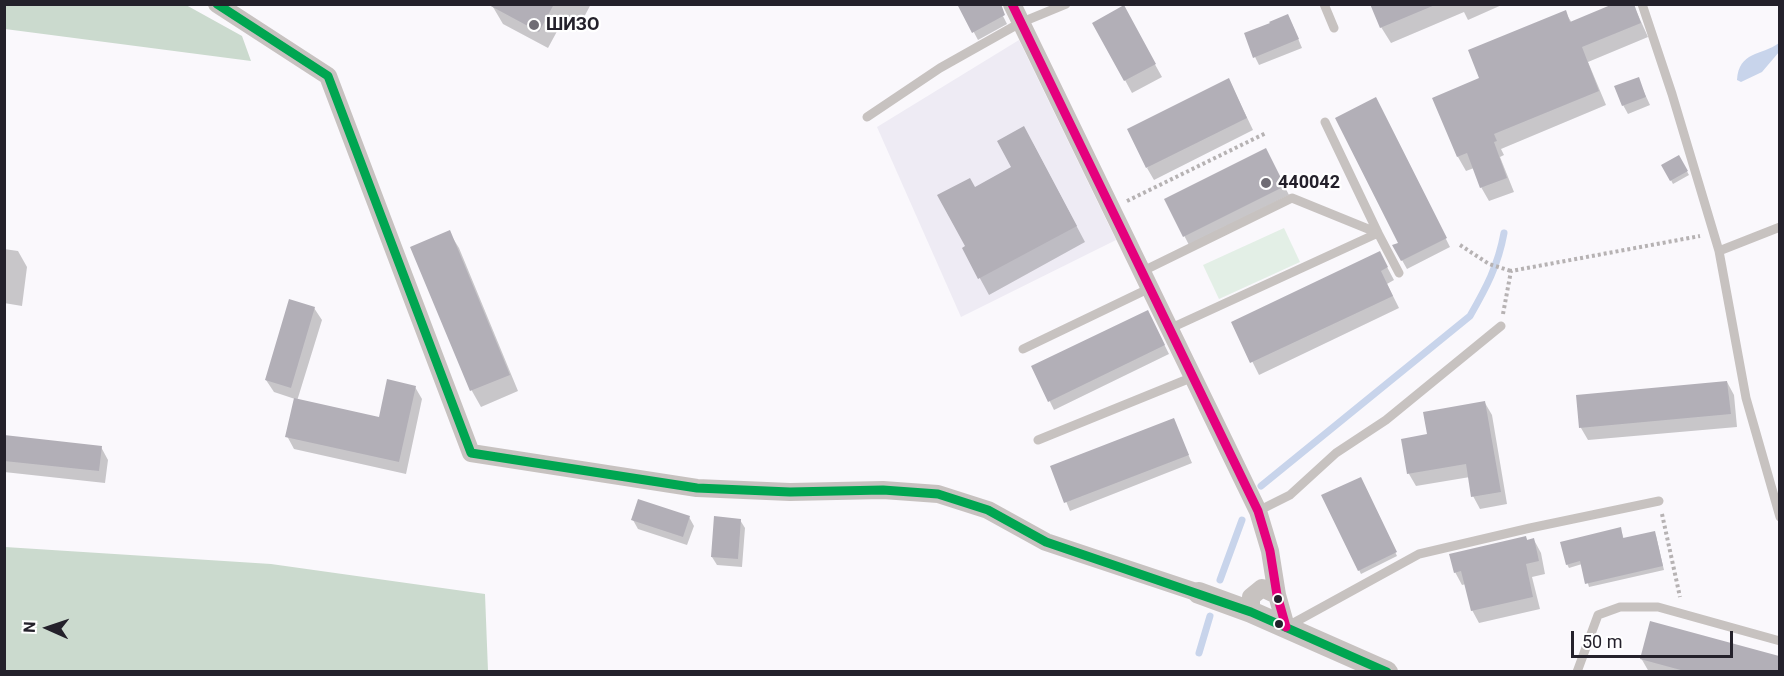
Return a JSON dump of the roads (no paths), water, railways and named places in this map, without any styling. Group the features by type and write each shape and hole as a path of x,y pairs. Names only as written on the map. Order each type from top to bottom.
{"street":[{"path":"217,4 328,76 471,453 697,489 790,492 883,490 938,494 988,510 1046,542 1251,612 1388,672"},
{"path":"1012,4 1258,511 1270,551 1277,595 1286,627"},
{"path":"1251,612 1251,597 1262,588 1277,595"}],"lane":[{"path":"867,117 940,68 1020,22 1066,4"},
{"path":"1324,4 1334,28"},
{"path":"1642,4 1672,94 1719,251 1746,398 1779,517"},
{"path":"1326,122 1399,273"},
{"path":"1141,272 1292,198 1378,233"},
{"path":"1719,251 1779,227"},
{"path":"1169,328 1378,233"},
{"path":"1023,349 1150,288"},
{"path":"1258,511 1290,495 1336,453 1386,420 1501,326"},
{"path":"1038,440 1193,377"},
{"path":"1286,627 1419,554 1659,501"},
{"path":"1577,672 1598,615 1620,607 1658,607 1779,641"}],"water":[{"path":"1779,43 1779,52 1762,72 1741,82 1737,80 1746,59"}],"waterway":[{"path":"1261,486 1470,316 1491,276 1504,233"},
{"path":"1220,580 1242,520"},
{"path":"1199,653 1210,616"}],"place":[{"name":"ШИЗО","path":"534,25"},
{"name":"440042","path":"1266,183"}]}
